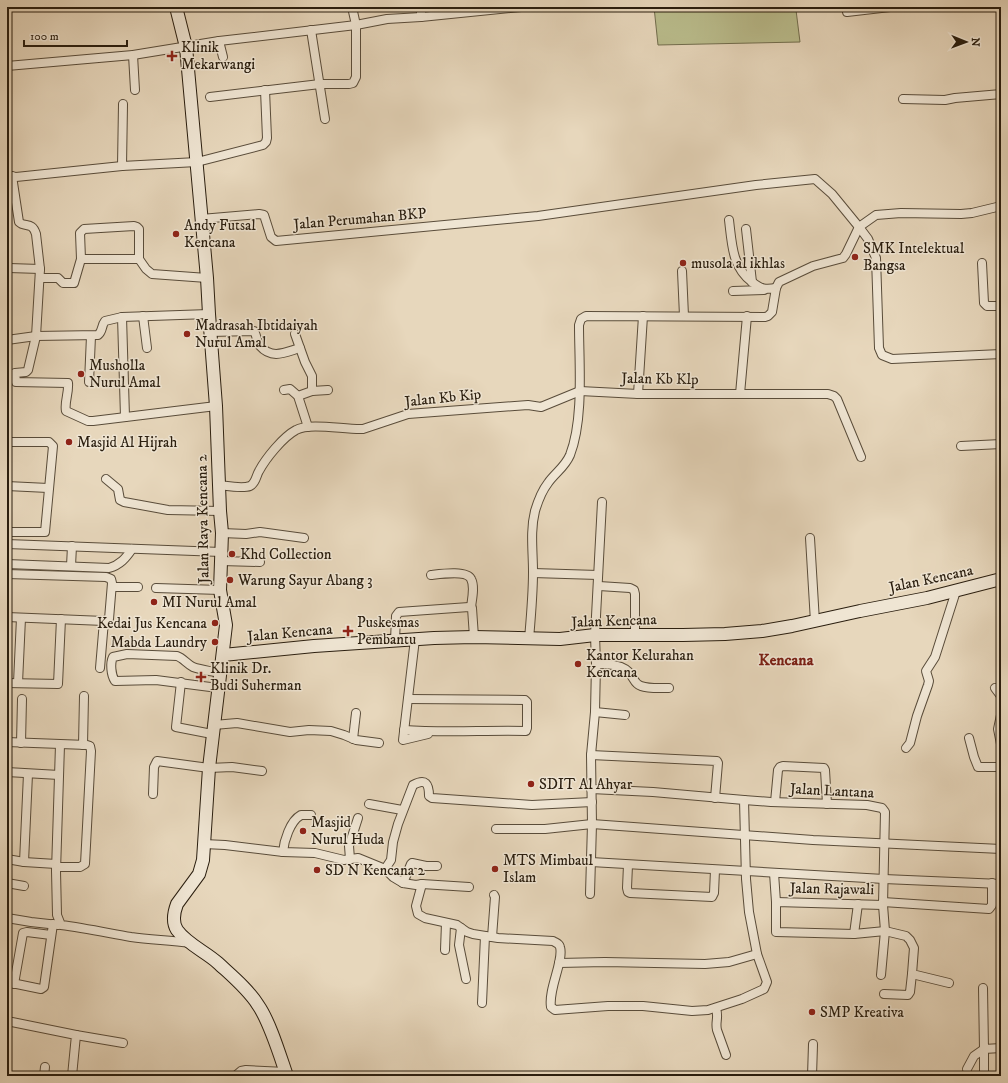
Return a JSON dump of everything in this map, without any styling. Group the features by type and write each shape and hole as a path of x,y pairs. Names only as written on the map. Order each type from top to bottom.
{"street":[{"name":"Jalan Raya Kencana 2","path":"176,7 186,47 207,278 216,406 222,533 220,590 226,625 223,655 219,672 209,768 203,860 199,874 181,897 175,910 174,921 177,930 245,988 259,1006 286,1074"},
{"path":"210,97 320,84 353,83 356,77 356,25 352,7"},
{"path":"420,7 421,17"},
{"path":"7,66 133,55 219,41 387,20 522,7"},
{"path":"846,7 847,12 851,12 890,7"},
{"path":"311,30 325,119"},
{"path":"219,41 223,56"},
{"path":"133,55 135,90"},
{"path":"216,406 108,420 88,421 66,411 65,407 69,392 68,383 16,382 15,373 26,372 28,370 36,336 40,269 35,229 31,225 22,224 19,222 9,175 16,177 122,166 197,162 263,145 266,142 265,90"},
{"path":"903,99 945,100 1001,94"},
{"path":"122,166 123,104"},
{"name":"Jalan Perumahan BKP","path":"201,219 259,214 264,215 271,237 276,241 538,216 756,185 815,179 832,194 859,227"},
{"path":"529,639 533,573 533,523 535,511 542,492 548,483 564,466 573,446 577,426 580,391 580,320 586,316 765,316 770,314 773,308 776,288 779,282 808,269 843,258 859,227 876,215 884,213 961,214 1001,206"},
{"path":"728,220 735,260 740,270 752,282 766,290"},
{"path":"40,278 58,278 63,283 74,283 81,259 81,230 134,226 139,229 139,259 146,269 152,274 207,278"},
{"path":"859,227 868,239 876,258 878,333 879,348 882,354 892,359 1001,354"},
{"path":"746,228 752,282"},
{"path":"81,259 139,259"},
{"path":"982,263 984,303 987,306 1001,306"},
{"path":"9,268 40,269"},
{"path":"682,271 684,316"},
{"path":"733,291 766,290 776,288"},
{"path":"7,340 36,336 98,335 100,334 105,321 122,317 209,314"},
{"path":"143,316 147,348"},
{"path":"638,394 643,316"},
{"path":"740,394 747,316"},
{"path":"122,317 125,417"},
{"path":"210,332 254,331 259,346 266,352 274,355 300,348"},
{"path":"295,334 304,362 312,376 312,391"},
{"path":"89,382 91,336"},
{"path":"219,485 245,487 251,485 256,480 262,466 282,441 296,430 308,427 298,396 290,389 284,390"},
{"path":"298,396 312,391 328,390"},
{"name":"Jalan Kb Klp","path":"580,391 638,394 828,394 837,398 861,457"},
{"name":"Jalan Kb Kip","path":"308,427 363,429 397,417 418,413 528,405 541,407 580,391"},
{"path":"7,442 49,442 52,444 44,532 7,532"},
{"path":"960,446 1001,444"},
{"path":"106,479 118,489 120,500 124,502 168,510 220,511"},
{"path":"7,486 48,488"},
{"path":"590,894 592,824 591,756 595,712 595,635 602,502"},
{"path":"222,533 246,534 260,532 304,538"},
{"path":"810,538 815,622"},
{"path":"7,544 132,549 260,562"},
{"path":"71,566 72,546"},
{"path":"7,564 109,568 124,560 132,549"},
{"path":"533,573 598,575"},
{"path":"7,574 106,577 111,579 112,586 109,619 104,621 7,617"},
{"path":"431,575 461,574 468,575 471,578 471,608 473,610 474,636"},
{"name":"Jalan Kencana","path":"223,655 314,646 474,636 560,639 595,635 635,634 683,636 770,630 815,622 956,591 1001,579"},
{"path":"112,586 138,587"},
{"path":"598,586 630,588 634,590 635,634"},
{"path":"156,588 220,590"},
{"path":"906,748 910,743 917,716 928,685 929,681 926,671 935,657 956,591"},
{"path":"395,641 396,616 399,612 471,608"},
{"path":"18,683 21,618"},
{"path":"7,683 58,684 61,619"},
{"path":"100,668 104,621"},
{"path":"408,700 525,700 527,702 526,731 469,730 436,732 403,740 415,640"},
{"path":"218,688 181,682 156,680 115,681 113,677 112,660 113,657 127,654 177,656 183,658 195,667 219,672"},
{"path":"596,664 609,664 625,669 631,674 635,683 641,686 669,688"},
{"path":"181,682 176,727 213,730 237,723 290,732 309,730 331,731 344,734 353,739 379,743"},
{"path":"995,688 1001,696"},
{"path":"83,745 84,696"},
{"path":"21,743 22,699"},
{"path":"595,712 625,715"},
{"path":"353,739 356,713"},
{"path":"1001,715 998,729 1001,744"},
{"path":"969,738 978,767 1001,767"},
{"path":"7,742 83,745 90,746 91,751 86,864 80,867 7,860"},
{"path":"52,935 23,932 10,983 41,989 44,987 52,935 57,925 56,865 60,745"},
{"path":"591,756 717,761 715,798"},
{"path":"153,794 154,767 157,761 209,768 232,768 262,771"},
{"path":"775,802 778,770 783,766 824,768 826,770 827,804"},
{"path":"7,772 59,775"},
{"path":"24,862 28,774"},
{"path":"386,869 391,860 393,842 402,810 412,785 420,782 428,785 429,796 432,798 532,805 592,802"},
{"name":"Jalan Lantana","path":"591,789 653,792 775,802 867,805 882,808 885,812 883,903 885,931 882,975"},
{"path":"422,884 416,906 418,914 425,918 446,922 467,932 488,936 553,941 559,944 561,948 559,963 550,999 551,1007 555,1010 608,1006 643,1006 696,1011 716,1008 766,987 767,982 758,954 749,912 744,800"},
{"path":"370,804 402,810"},
{"path":"283,852 286,837 296,819 301,815 311,815"},
{"path":"350,859 350,846 358,818"},
{"path":"496,829 545,829 592,824 813,840 1001,849"},
{"path":"204,844 283,852 315,853 339,859 362,859 386,869 393,877 403,883 416,885 422,884 469,887"},
{"path":"591,862 747,872 1001,884"},
{"path":"403,883 412,863 426,866 437,866"},
{"path":"628,865 628,892 662,894 712,896 714,893 715,870"},
{"path":"774,873 776,902"},
{"path":"7,883 24,886"},
{"name":"Jalan Rajawali","path":"912,974 914,951 910,940 906,936 885,931 854,934 776,932 776,902 858,904 883,903 989,909 992,905 992,884"},
{"path":"482,1003 488,936 495,912 494,895"},
{"path":"854,934 858,904"},
{"path":"8,916 31,922 131,937 169,940 192,944"},
{"path":"445,950 446,922"},
{"path":"461,928 459,945 466,979"},
{"path":"559,963 605,962 705,964 729,962 758,954"},
{"path":"884,994 908,995 910,992 912,974 950,983"},
{"path":"983,988 984,1076"},
{"path":"716,1008 718,1019 716,1026 726,1055"},
{"path":"7,1021 123,1043"},
{"path":"72,1076 76,1035"},
{"path":"812,1076 813,1044"},
{"path":"967,1069 974,1056 984,1049 1001,1048"},
{"path":"44,1076 45,1067"},
{"path":"234,1076 241,1071 246,1070 286,1074"}],"green space":[{"path":"654,7 793,7 796,10 800,42 658,45"}],"place":[{"name":"Klinik Mekarwangi","path":"172,56"},
{"name":"Andy Futsal Kencana","path":"176,234"},
{"name":"SMK Intelektual Bangsa","path":"855,257"},
{"name":"musola al ikhlas","path":"683,263"},
{"name":"Madrasah Ibtidaiyah Nurul Amal","path":"187,334"},
{"name":"Musholla Nurul Amal","path":"81,374"},
{"name":"Masjid Al Hijrah","path":"69,442"},
{"name":"Khd Collection","path":"232,554"},
{"name":"Warung Sayur Abang 3","path":"230,580"},
{"name":"MI Nurul Amal","path":"154,602"},
{"name":"Kedai Jus Kencana","path":"215,623"},
{"name":"Puskesmas Pembantu","path":"348,631"},
{"name":"Mabda Laundry","path":"215,642"},
{"name":"Kantor Kelurahan Kencana","path":"578,664"},
{"name":"Klinik Dr. Budi Suherman","path":"201,677"},
{"name":"SDIT Al Ahyar","path":"531,784"},
{"name":"Masjid Nurul Huda","path":"303,831"},
{"name":"MTS Mimbaul Islam","path":"495,869"},
{"name":"SD N Kencana 2","path":"317,870"},
{"name":"SMP Kreativa","path":"812,1012"}],"district":[{"name":"Kencana","path":"786,660"}]}
